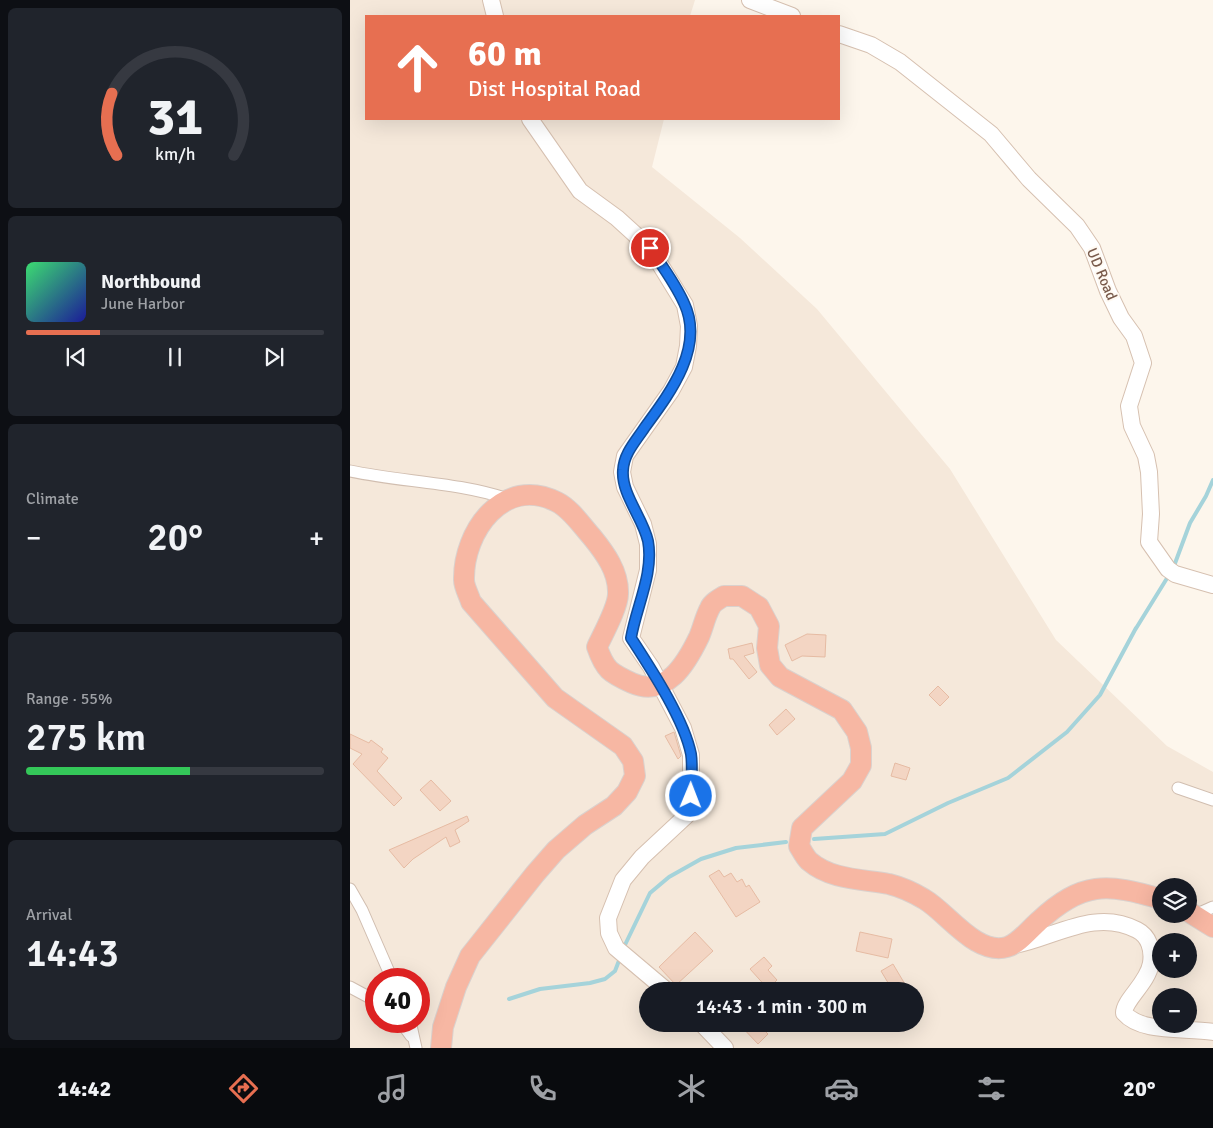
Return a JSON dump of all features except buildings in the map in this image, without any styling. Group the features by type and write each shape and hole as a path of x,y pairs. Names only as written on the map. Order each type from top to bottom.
{"highway":[{"path":"442,1048 443,1027 456,987 470,956 514,898 556,850 614,806 627,792 635,776 633,761 623,746 555,698 471,602 464,582 467,556 474,534 488,512 508,499 533,494 558,502 572,514 601,548 616,575 618,596 597,647 604,667 617,676 643,688 659,686 680,670 699,636 710,607 724,596 742,596 759,607 769,626 767,648 770,665 780,677 842,710 857,732 861,748 860,765 852,781 802,828 798,846 808,860 842,877 891,885 925,899 980,943 992,948 1007,947 1073,894 1111,888 1152,897"},
{"path":"1199,911 1213,927"}],"street":[{"path":"491,0 495,15"},
{"path":"750,0 789,15"},
{"name":"UD Road","path":"840,34 871,45 900,62 991,134 1029,179 1077,226 1092,248 1108,291 1121,318 1134,336 1143,363 1129,406 1132,426 1146,456 1149,472 1150,542 1168,569 1175,574 1213,585"},
{"path":"531,120 580,192 617,218 650,248 685,304 689,326 684,367 671,391 625,456 622,472 625,487 643,524 648,544 648,570 631,638 651,667 659,686 683,728 691,755 689,807 686,816 642,857 623,880 608,918 609,933 616,948 656,982"},
{"path":"350,471 486,491 508,499"},
{"path":"1178,788 1213,800"},
{"path":"350,890 362,910 387,968"},
{"path":"1007,947 1080,924 1112,921 1130,926 1141,932 1148,940 1152,950 1152,963 1147,978 1128,1002 1124,1013 1135,1022 1146,1025 1213,1032"},
{"path":"350,987 365,995"},
{"path":"710,1032 725,1048"},
{"path":"408,1033 416,1044"}],"shaded area":[{"path":"350,0 695,0 690,15 365,15 365,120 664,120 652,167 740,238 817,309 950,469 1056,640 1167,746 1213,772 1213,1048 350,1048"}],"waterway":[{"path":"1174,566 1190,523 1213,480"},
{"path":"1135,630 1169,575"},
{"path":"814,839 885,834 948,803 1008,778 1067,732 1100,695 1136,628"},
{"path":"623,949 650,893 669,877 701,859 736,848 786,842"},
{"path":"509,999 540,989 590,983 605,979 615,971 620,958"}],"route":[{"path":"650,248 685,304 689,326 684,367 671,391 625,456 622,472 625,487 643,524 648,544 648,570 631,638 651,667 659,686 683,728 691,755 691,796"}]}
